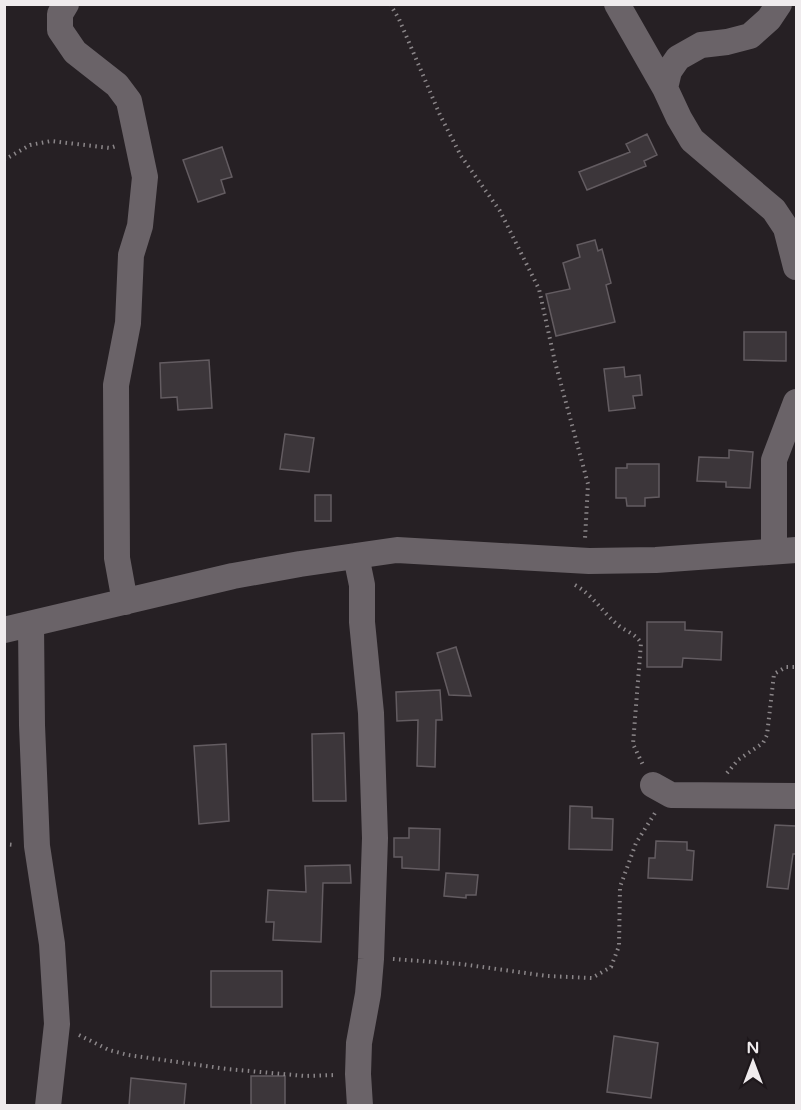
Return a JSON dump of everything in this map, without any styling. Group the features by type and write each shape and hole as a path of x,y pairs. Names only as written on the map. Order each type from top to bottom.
{"street":[{"path":"66,4 60,14 60,30 75,52 117,85 129,101 145,177 140,226 131,255 128,322 116,385 117,558 125,602"},
{"path":"617,4 692,140 774,210 786,228 796,267"},
{"path":"665,88 669,71 678,58 701,45 750,36 769,19 779,4"},
{"path":"4,630 233,576 396,550 589,561 656,560 785,550 774,460 796,402"},
{"path":"356,556 362,585 362,622 371,713 375,884 368,994 359,1043 360,1106"},
{"path":"31,624 36,835 52,944 57,1024 48,1106"},
{"path":"662,790 706,796 796,796"}],"path":[{"path":"390,4 399,19 440,115 461,156 501,211 539,289 555,362 588,484 585,533 589,561"},
{"path":"4,160 30,145 51,141 110,148 137,136"},
{"path":"371,959 416,959 547,976 592,978 611,967 619,946 620,887 636,843 650,819 662,790 633,744 641,643 638,638 617,625 589,593 568,581 549,559"},
{"path":"706,796 738,760 763,743 767,735 774,674 786,667 796,667"},
{"path":"57,1024 109,1050 128,1055 227,1069 305,1076 358,1074"}],"building":[{"path":"647,134 657,155 644,161 646,166 587,190 579,172 630,152 626,144"},
{"path":"222,147 232,177 221,180 225,193 198,202 183,160"},
{"path":"595,240 598,251 602,249 611,283 606,285 615,322 556,336 546,294 570,289 563,263 580,257 577,245"},
{"path":"744,332 786,332 786,361 744,360"},
{"path":"209,360 212,408 178,410 177,397 161,398 160,363"},
{"path":"624,367 625,377 640,375 642,395 633,396 635,408 609,411 604,369"},
{"path":"285,434 314,438 309,472 280,469"},
{"path":"729,450 753,452 750,488 726,487 726,482 697,481 699,457 729,458"},
{"path":"627,464 659,464 659,497 645,498 645,506 627,506 626,498 616,498 616,468 627,468"},
{"path":"315,495 331,495 331,521 315,521"},
{"path":"647,622 685,622 685,630 722,632 721,660 683,658 682,667 647,667"},
{"path":"456,647 471,696 449,695 437,653"},
{"path":"440,690 442,720 436,720 435,767 417,766 418,720 397,721 396,692"},
{"path":"344,733 346,801 313,801 312,734"},
{"path":"226,744 229,821 199,824 194,746"},
{"path":"570,806 592,807 592,818 613,819 612,850 569,849"},
{"path":"775,825 796,826 796,854 793,854 788,889 767,887"},
{"path":"409,828 440,829 439,870 402,868 402,857 394,857 394,838 409,838"},
{"path":"656,841 687,842 687,850 694,851 692,880 648,878 649,858 655,858"},
{"path":"350,865 351,883 323,883 321,942 273,940 274,922 266,922 268,890 306,892 305,866"},
{"path":"446,873 478,875 476,895 466,895 466,898 444,896"},
{"path":"211,971 282,971 282,1007 211,1007"},
{"path":"614,1036 658,1043 651,1098 607,1092"},
{"path":"251,1076 285,1076 285,1106 251,1106"},
{"path":"131,1078 186,1084 184,1106 129,1106"}]}
